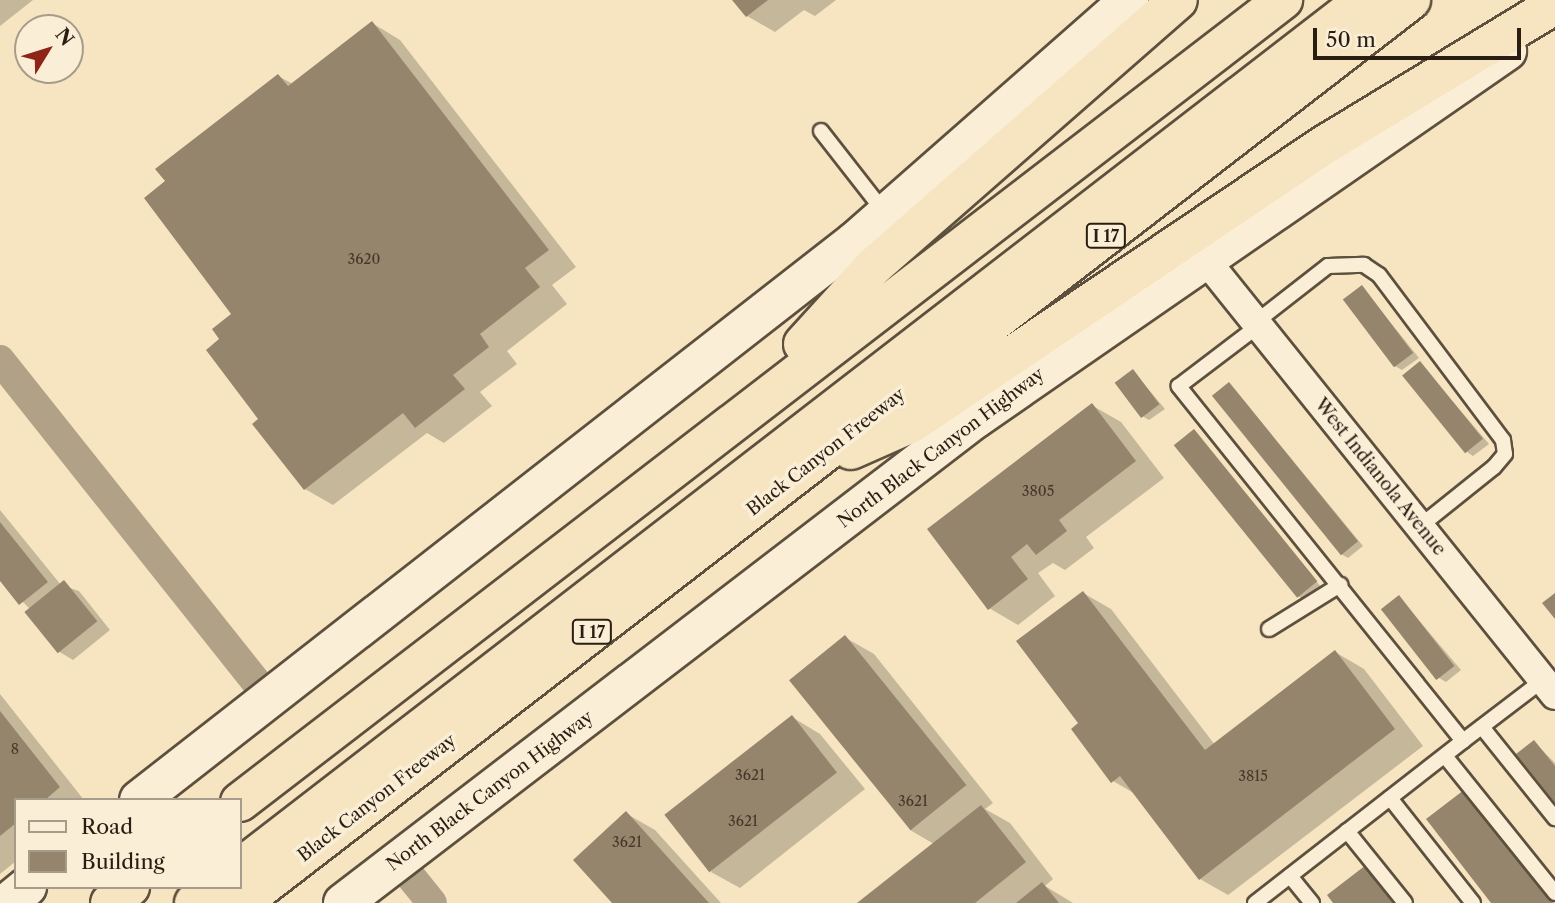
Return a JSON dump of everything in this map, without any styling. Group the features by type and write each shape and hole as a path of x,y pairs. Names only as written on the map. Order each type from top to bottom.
{"highway":[{"path":"736,418 873,267 1178,0"},
{"path":"242,800 1283,0"},
{"path":"376,780 1364,0"},
{"name":"Black Canyon Freeway","path":"241,903 329,817 376,780 801,471 1411,0"},
{"path":"801,471 912,424 1326,144 1555,5"},
{"path":"242,866 329,817"},
{"path":"110,903 128,889"},
{"path":"194,903 212,889"}],"main road":[{"path":"142,798 886,214 1129,0"},
{"name":"North Black Canyon Highway","path":"343,903 975,419 1488,66 1555,14"},
{"path":"7,903 24,889"}],"street":[{"name":"West Indianola Avenue","path":"1205,259 1549,687"}],"lane":[{"path":"821,131 886,214"},
{"path":"1419,527 1494,467 1505,454 1503,440 1387,286 1364,265 1328,266 1179,386 1463,741"},
{"path":"1269,629 1339,585"},
{"path":"1255,903 1482,727 1549,687"},
{"path":"1482,727 1555,818"},
{"path":"1445,756 1555,893"},
{"path":"1390,798 1473,903"},
{"path":"1347,831 1405,903"},
{"path":"1290,876 1312,903"}],"building":[{"path":"732,0 768,0 746,17"},
{"path":"372,21 549,250 525,268 540,287 480,334 489,347 453,375 465,389 415,428 403,413 304,490 252,424 258,419 206,350 219,339 212,329 231,314 144,198 165,181 155,169 278,74 288,86"},
{"path":"1362,285 1413,353 1394,367 1343,299"},
{"path":"1420,361 1483,439 1465,453 1402,375"},
{"path":"1133,369 1159,404 1141,418 1115,383"},
{"path":"1229,382 1358,541 1341,555 1212,396"},
{"path":"1092,403 1136,461 1059,520 1067,531 1036,555 1027,544 1011,557 1028,579 988,610 927,529"},
{"path":"1194,429 1317,581 1297,598 1174,445"},
{"path":"0,522 48,582 19,605 0,581"},
{"path":"64,580 97,621 58,653 24,612"},
{"path":"1083,591 1205,750 1335,650 1395,729 1199,880 1120,776 1111,783 1071,729 1078,723 1016,641"},
{"path":"1555,593 1555,619 1542,603"},
{"path":"1399,595 1454,666 1436,680 1381,609"},
{"path":"845,635 966,785 911,830 789,680"},
{"path":"0,711 60,787 47,798 14,798 14,825 0,836"},
{"path":"792,715 837,773 709,872 664,815"},
{"path":"1534,740 1555,766 1555,803 1516,754"},
{"path":"1464,790 1553,903 1491,903 1426,819"},
{"path":"981,805 1026,862 975,903 857,903"},
{"path":"626,811 709,903 612,903 573,860"},
{"path":"1366,865 1395,903 1333,903 1327,895"},
{"path":"1042,882 1059,903 1016,903"}],"waterway":[{"path":"0,360 255,681"},
{"path":"411,877 432,903"}]}
